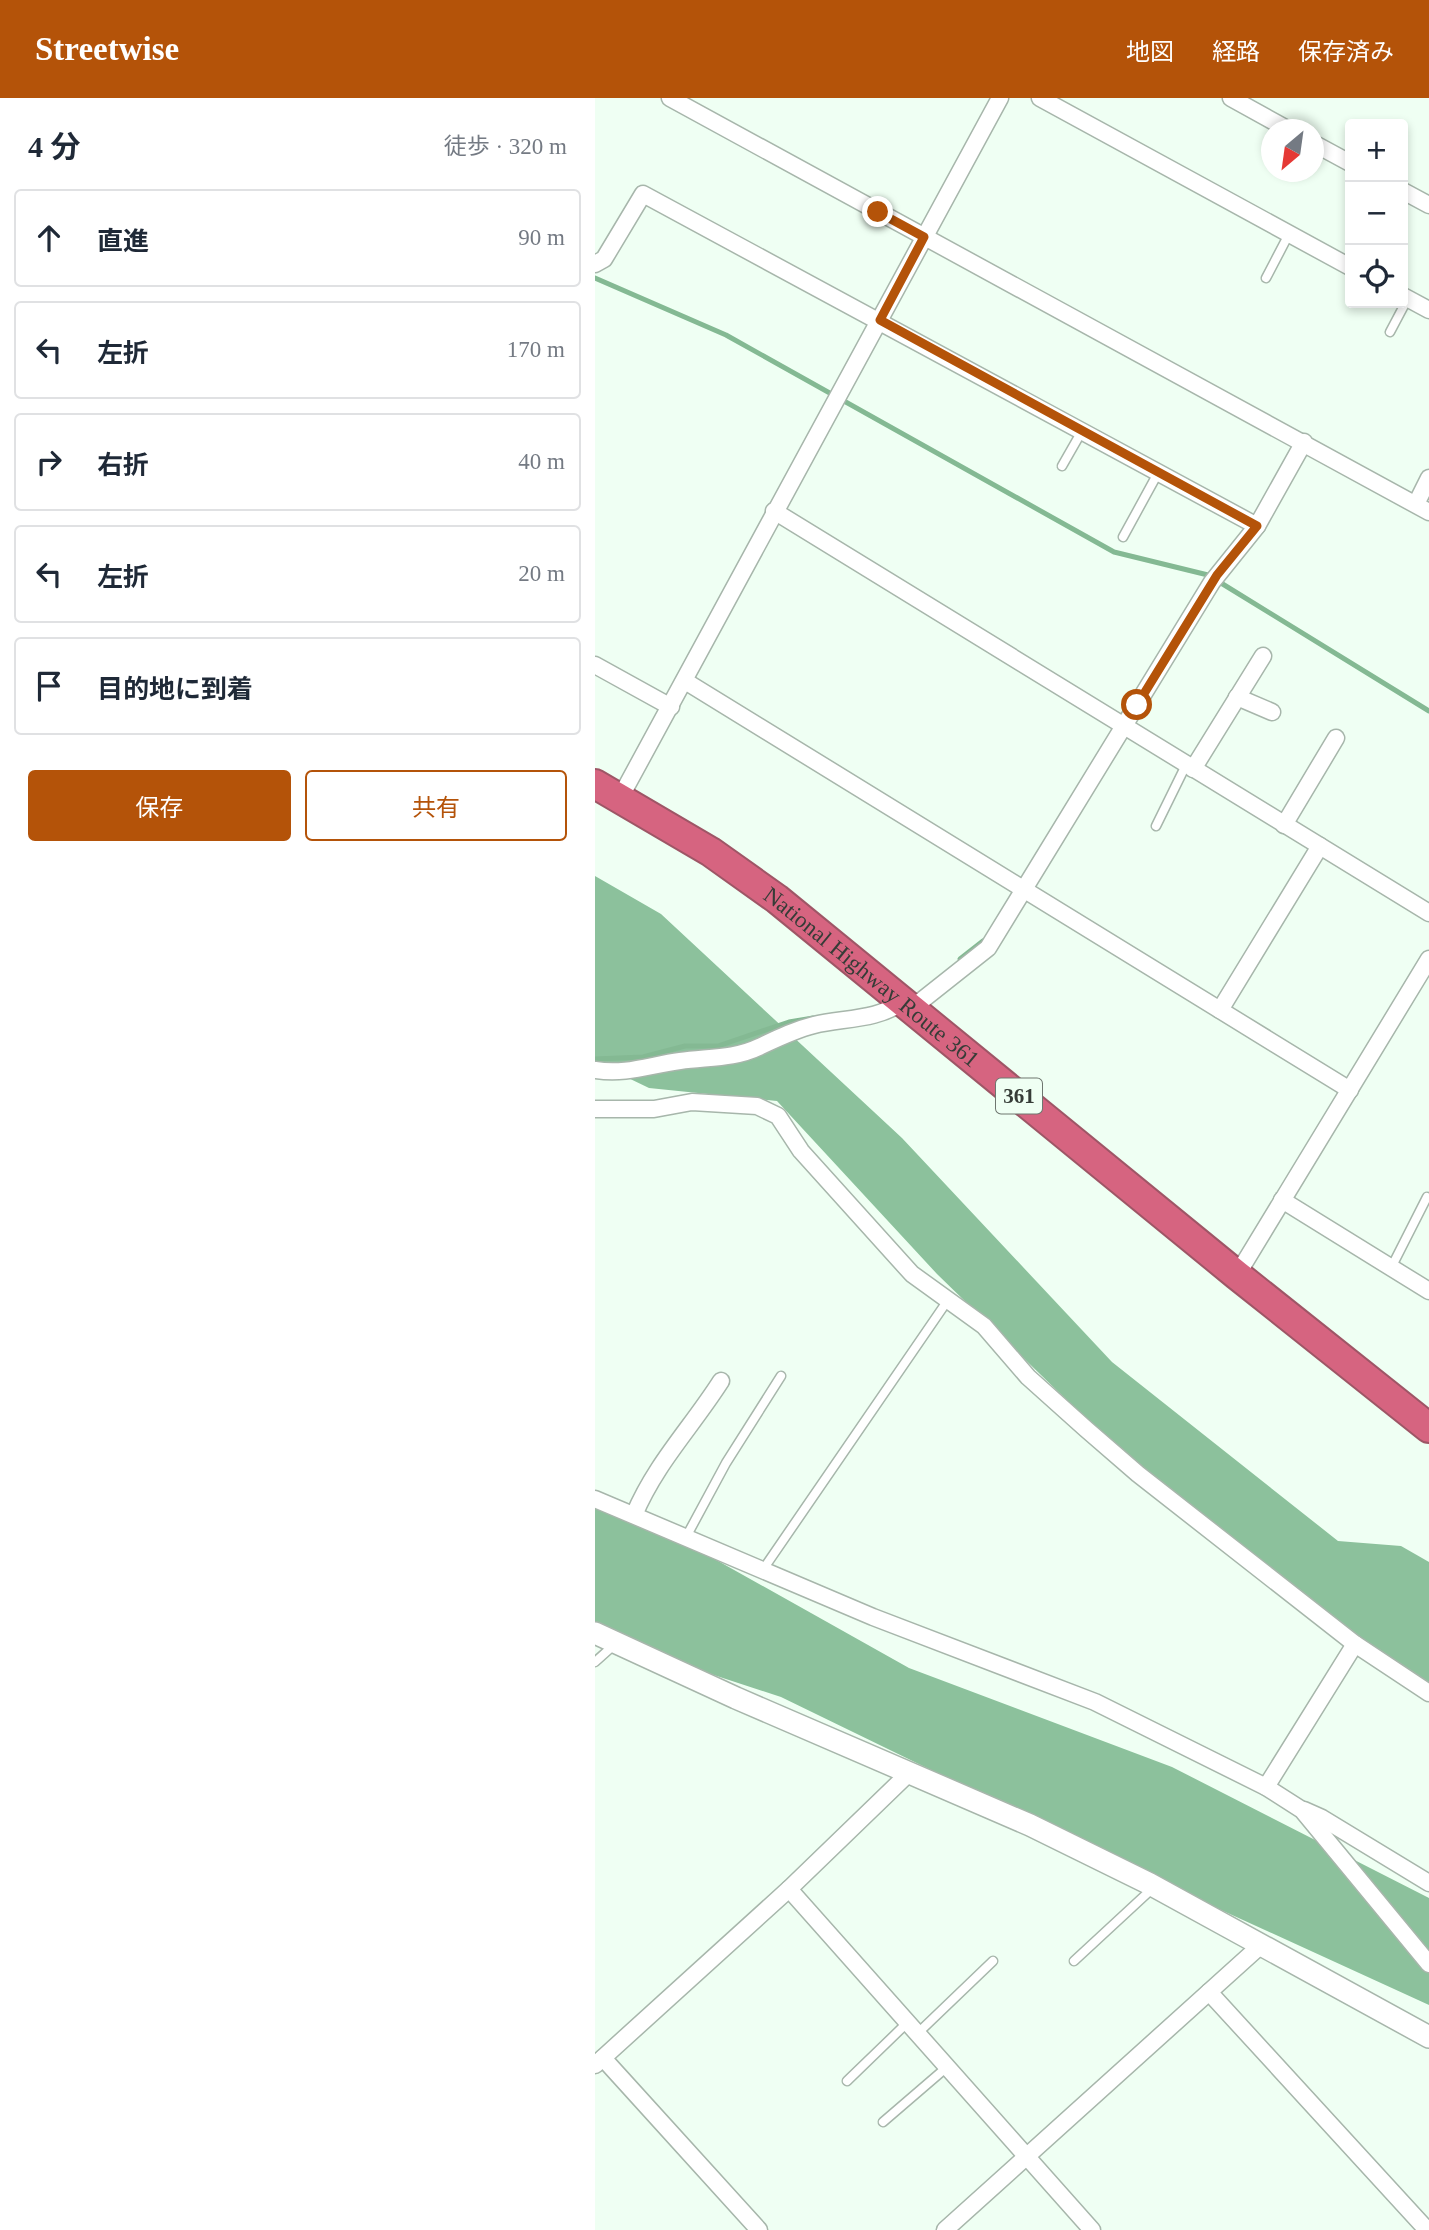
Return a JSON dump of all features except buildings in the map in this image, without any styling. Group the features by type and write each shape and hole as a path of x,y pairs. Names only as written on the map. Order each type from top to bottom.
{"highway":[{"name":"National Highway Route 361","path":"595,784 711,852 777,899 1237,1275 1429,1428"}],"street":[{"path":"670,98 1422,508 1429,478"},
{"path":"621,798 774,511 1000,98"},
{"path":"1040,98 1345,264"},
{"path":"1231,98 1269,119"},
{"path":"1324,149 1345,160"},
{"path":"595,264 604,259 643,194 1257,526"},
{"path":"1408,194 1429,205"},
{"path":"1408,299 1429,310"},
{"path":"595,1070 641,1071 678,1061 725,1058 759,1047 778,1036 814,1025 907,1006 988,948 1120,723 1215,578 1257,526 1304,442"},
{"path":"774,511 1429,913"},
{"path":"1189,767 1263,656"},
{"path":"595,665 671,707"},
{"path":"685,681 1350,1090"},
{"path":"1237,697 1272,712"},
{"path":"1284,825 1336,738"},
{"path":"1220,1010 1320,846"},
{"path":"1237,1275 1429,960"},
{"path":"595,1110 654,1109 692,1102 757,1106 778,1116 801,1151 912,1273 984,1326 1028,1377 1138,1474 1355,1644 1429,1693"},
{"path":"1282,1200 1429,1291"},
{"path":"634,1515 646,1485 667,1452 694,1424 721,1381"},
{"path":"595,1499 762,1572 1095,1702 1266,1787 1429,1883"},
{"path":"595,1633 908,1774 1030,1825 1155,1886 1429,2037"},
{"path":"1266,1787 1355,1644"},
{"path":"759,2230 599,2062 789,1889 908,1774"},
{"path":"1302,1810 1429,1964"},
{"path":"789,1889 1093,2230"},
{"path":"946,2230 1261,1946"},
{"path":"1209,1992 1427,2230"}],"lane":[{"path":"1266,278 1289,234"},
{"path":"1390,332 1400,308"},
{"path":"1062,466 1082,431"},
{"path":"1123,537 1159,472"},
{"path":"1156,826 1189,767"},
{"path":"1391,1268 1427,1197"},
{"path":"762,1572 948,1300"},
{"path":"685,1539 726,1464 782,1376"},
{"path":"595,1662 617,1643"},
{"path":"1074,1961 1155,1886"},
{"path":"847,2081 993,1961"},
{"path":"883,2122 947,2066"}],"green space":[{"path":"595,876 661,914 902,1138 1112,1362 1338,1541 1401,1546 1429,1562 1429,1695 1214,1543 937,1274 777,1101 649,1088 595,1062"},
{"path":"595,1492 909,1668 1172,1767 1429,1898 1429,2005 1186,1894 781,1697 595,1636"}],"waterway":[{"path":"595,278 726,335 1114,552 1208,575 1429,711"},
{"path":"960,959 983,941"},
{"path":"595,1059 643,1057 685,1046 718,1046 789,1022 813,1018"}],"route":[{"path":"878,212 924,237 880,320 1257,526 1217,575 1137,705"}]}
